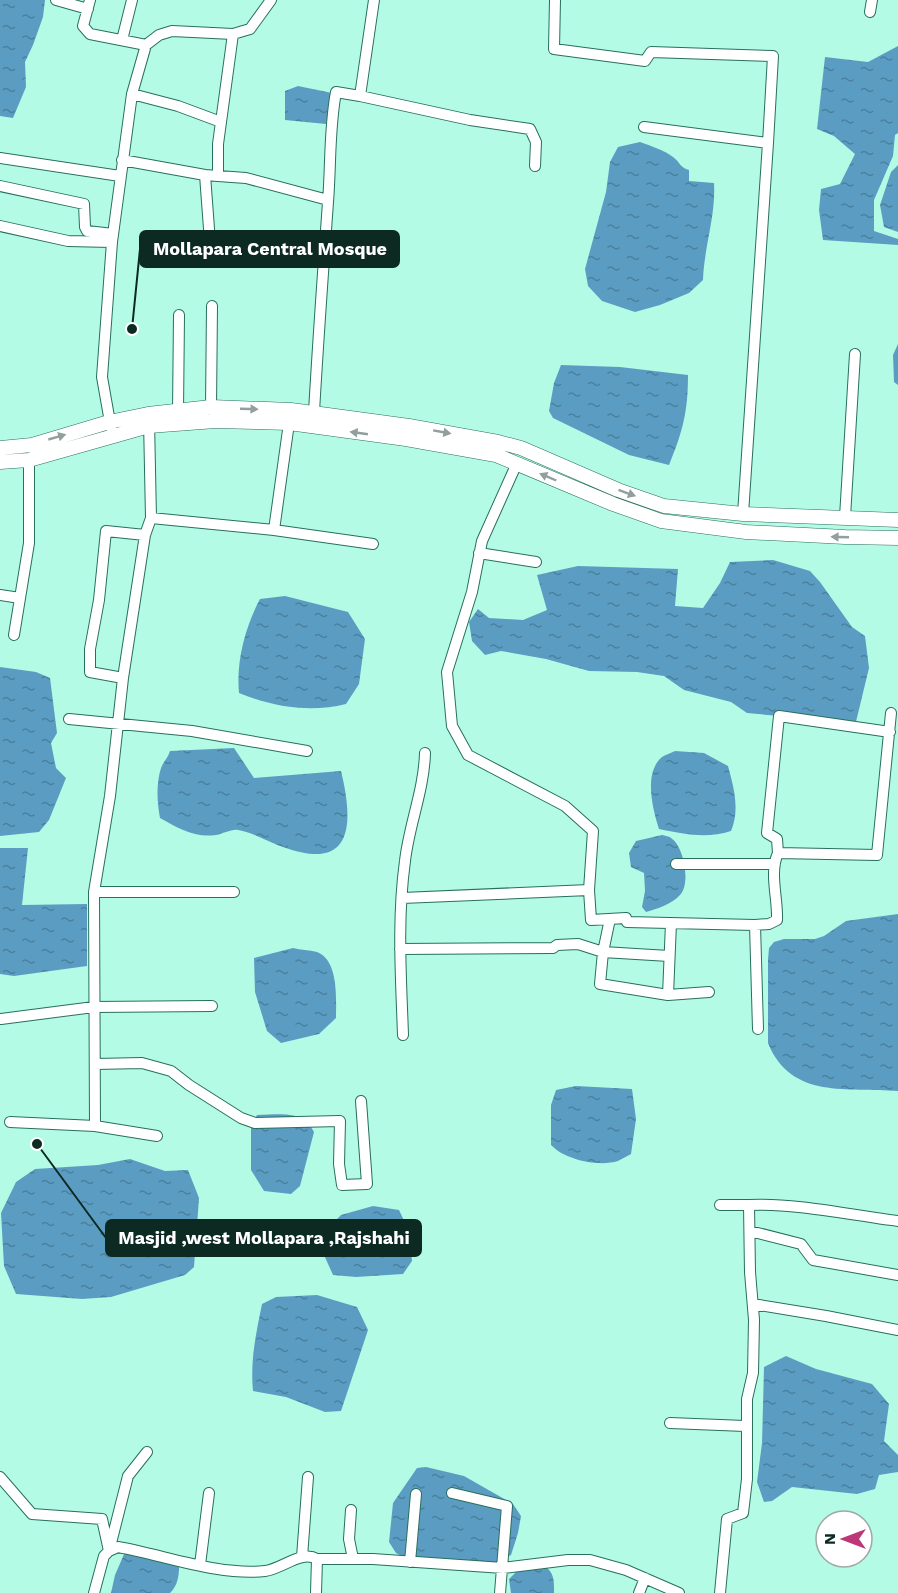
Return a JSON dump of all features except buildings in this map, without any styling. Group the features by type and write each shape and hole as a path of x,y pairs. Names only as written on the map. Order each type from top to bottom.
{"street":[{"path":"56,0 89,5 83,27 90,34 146,45"},
{"path":"122,40 132,0"},
{"path":"114,437 109,423 102,377 112,238 132,94 146,45 159,34 172,31 233,34 250,29 271,0"},
{"path":"360,96 374,0"},
{"path":"555,0 555,49 645,61 651,52 773,56 743,514"},
{"path":"870,12 872,0"},
{"path":"218,176 218,144 233,34"},
{"path":"314,412 331,122 336,92 470,120 530,129 536,142 535,166"},
{"path":"132,94 178,106 221,122"},
{"path":"644,127 768,143"},
{"path":"0,158 120,176"},
{"path":"122,160 205,175 246,178 328,200"},
{"path":"205,175 210,242 258,243 324,250"},
{"path":"0,186 84,204 87,231 112,238"},
{"path":"0,226 68,241 112,238"},
{"path":"211,407 212,306"},
{"path":"178,411 179,315"},
{"path":"845,517 855,354"},
{"path":"0,462 29,460 114,437 149,420 178,411 211,407 314,412 498,442 521,448 618,490 664,506 743,514 898,520"},
{"path":"95,1126 94,892 110,796 123,678 145,535 151,518 149,420"},
{"path":"0,448 32,445 109,423 149,420 289,423 496,455 546,477 661,521 746,532 898,538"},
{"path":"274,530 289,423"},
{"path":"14,635 29,543 29,460"},
{"path":"517,463 482,541 472,592 447,672 452,726 468,755 565,806 593,831 589,890 591,920 626,918 627,922 755,925 769,924 777,920 773,864 778,853 777,839 767,833 779,716 892,740"},
{"path":"151,518 274,530 373,544"},
{"path":"123,678 90,672 90,649 99,600 106,531 145,535"},
{"path":"479,554 536,562"},
{"path":"0,595 20,598"},
{"path":"778,853 877,855 892,740 891,713"},
{"path":"69,719 192,731 307,751"},
{"path":"403,1035 399,927 405,861 425,771 425,753"},
{"path":"676,864 773,864"},
{"path":"402,898 589,890"},
{"path":"94,892 234,892"},
{"path":"610,919 603,952 600,984 668,995 709,992"},
{"path":"668,995 671,923"},
{"path":"755,925 758,1029"},
{"path":"400,950 553,948 556,945 578,944 603,952 669,956"},
{"path":"1,1019 94,1007 212,1006"},
{"path":"95,1064 142,1063 171,1071 241,1118 255,1124 340,1121 339,1164 342,1185 367,1184 361,1101"},
{"path":"10,1122 95,1126 158,1136"},
{"path":"720,1205 785,1206 898,1221"},
{"path":"720,1593 727,1519 743,1513 747,1479 745,1426 747,1399 753,1373 749,1205"},
{"path":"750,1231 801,1244 813,1260 898,1275"},
{"path":"753,1304 898,1330"},
{"path":"670,1422 745,1426"},
{"path":"109,1551 128,1476 147,1452"},
{"path":"302,1557 308,1477"},
{"path":"0,1478 32,1514 102,1519 109,1551"},
{"path":"452,1492 507,1506 500,1593"},
{"path":"200,1565 209,1493"},
{"path":"410,1562 416,1494"},
{"path":"351,1510 349,1539 352,1559"},
{"path":"94,1593 104,1556 118,1547 200,1565 264,1571 311,1556 317,1559 503,1568 568,1560 590,1560 626,1570 680,1593"},
{"path":"316,1593 317,1559"},
{"path":"639,1593 645,1578"}],"water":[{"path":"0,0 45,0 43,17 25,62 26,87 13,118 0,116"},
{"path":"898,46 898,133 895,135 893,156 874,200 874,231 898,239 898,245 823,240 819,210 821,189 840,184 855,154 834,136 817,129 825,57 868,62"},
{"path":"298,86 332,93 326,124 285,120 285,91"},
{"path":"640,142 662,150 673,157 689,170 689,181 714,183 714,195 703,280 689,293 635,312 602,301 588,286 585,269 606,192 610,162 618,147"},
{"path":"898,165 898,232 884,227 880,205 891,172"},
{"path":"898,344 898,385 894,382 893,355"},
{"path":"561,365 620,367 688,375 684,421 669,465 629,455 553,418 549,411 554,383"},
{"path":"773,560 810,571 852,627 865,636 869,668 854,730 779,716 747,713 731,702 684,690 664,676 637,672 589,671 546,659 501,651 485,655 472,641 469,622 478,609 489,618 523,620 547,610 537,575 578,566 678,569 675,606 703,608 720,583 730,562"},
{"path":"285,596 348,612 365,639 359,684 346,704 319,708 292,707 265,702 239,693 240,657 246,633 260,599"},
{"path":"0,667 36,672 50,678 57,733 51,743 56,768 66,778 49,820 39,832 0,836"},
{"path":"234,748 254,778 341,771 345,789 347,823 344,837 337,847 325,853 309,854 238,830 208,836 193,834 160,818 158,780 161,768 170,751"},
{"path":"675,751 704,753 728,766 736,807 731,831 704,835 659,829 651,792 653,772 662,757"},
{"path":"662,835 676,842 684,865 685,883 680,895 673,901 646,912 642,907 645,891 644,873 631,867 629,853 636,841"},
{"path":"0,848 28,848 22,905 87,904 87,966 14,976 0,974"},
{"path":"898,914 898,1091 823,1087 791,1074 778,1061 768,1043 769,948 774,942 784,939 815,939 824,936 846,921"},
{"path":"293,948 317,952 329,963 335,981 336,1018 319,1034 281,1043 267,1031 255,992 254,958"},
{"path":"576,1086 632,1089 636,1119 631,1154 610,1163 592,1163 565,1155 551,1145 551,1105 556,1090"},
{"path":"282,1114 296,1117 309,1125 314,1132 300,1186 291,1194 264,1191 251,1170 251,1126 257,1115"},
{"path":"130,1159 165,1171 188,1170 199,1198 194,1267 185,1275 111,1297 82,1299 16,1294 4,1266 1,1213 16,1182 35,1169 98,1165"},
{"path":"373,1206 399,1210 409,1231 412,1261 403,1274 356,1277 333,1275 324,1255 326,1230 341,1215"},
{"path":"317,1295 357,1307 368,1330 341,1411 325,1412 286,1397 253,1391 253,1358 262,1304 276,1297"},
{"path":"786,1356 816,1369 872,1384 889,1404 884,1441 898,1455 898,1472 879,1475 875,1489 857,1494 792,1487 772,1501 764,1502 757,1482 762,1443 764,1367"},
{"path":"426,1467 464,1476 513,1504 521,1516 511,1555 496,1562 451,1565 414,1563 396,1553 389,1542 393,1503 417,1468"},
{"path":"125,1552 179,1558 176,1585 170,1593 111,1593 115,1575"},
{"path":"545,1566 552,1575 554,1593 511,1593 509,1579 521,1567"}],"place":[{"name":"Mollapara Central Mosque","path":"132,329"},
{"name":"Masjid ,west Mollapara ,Rajshahi","path":"37,1144"}]}
